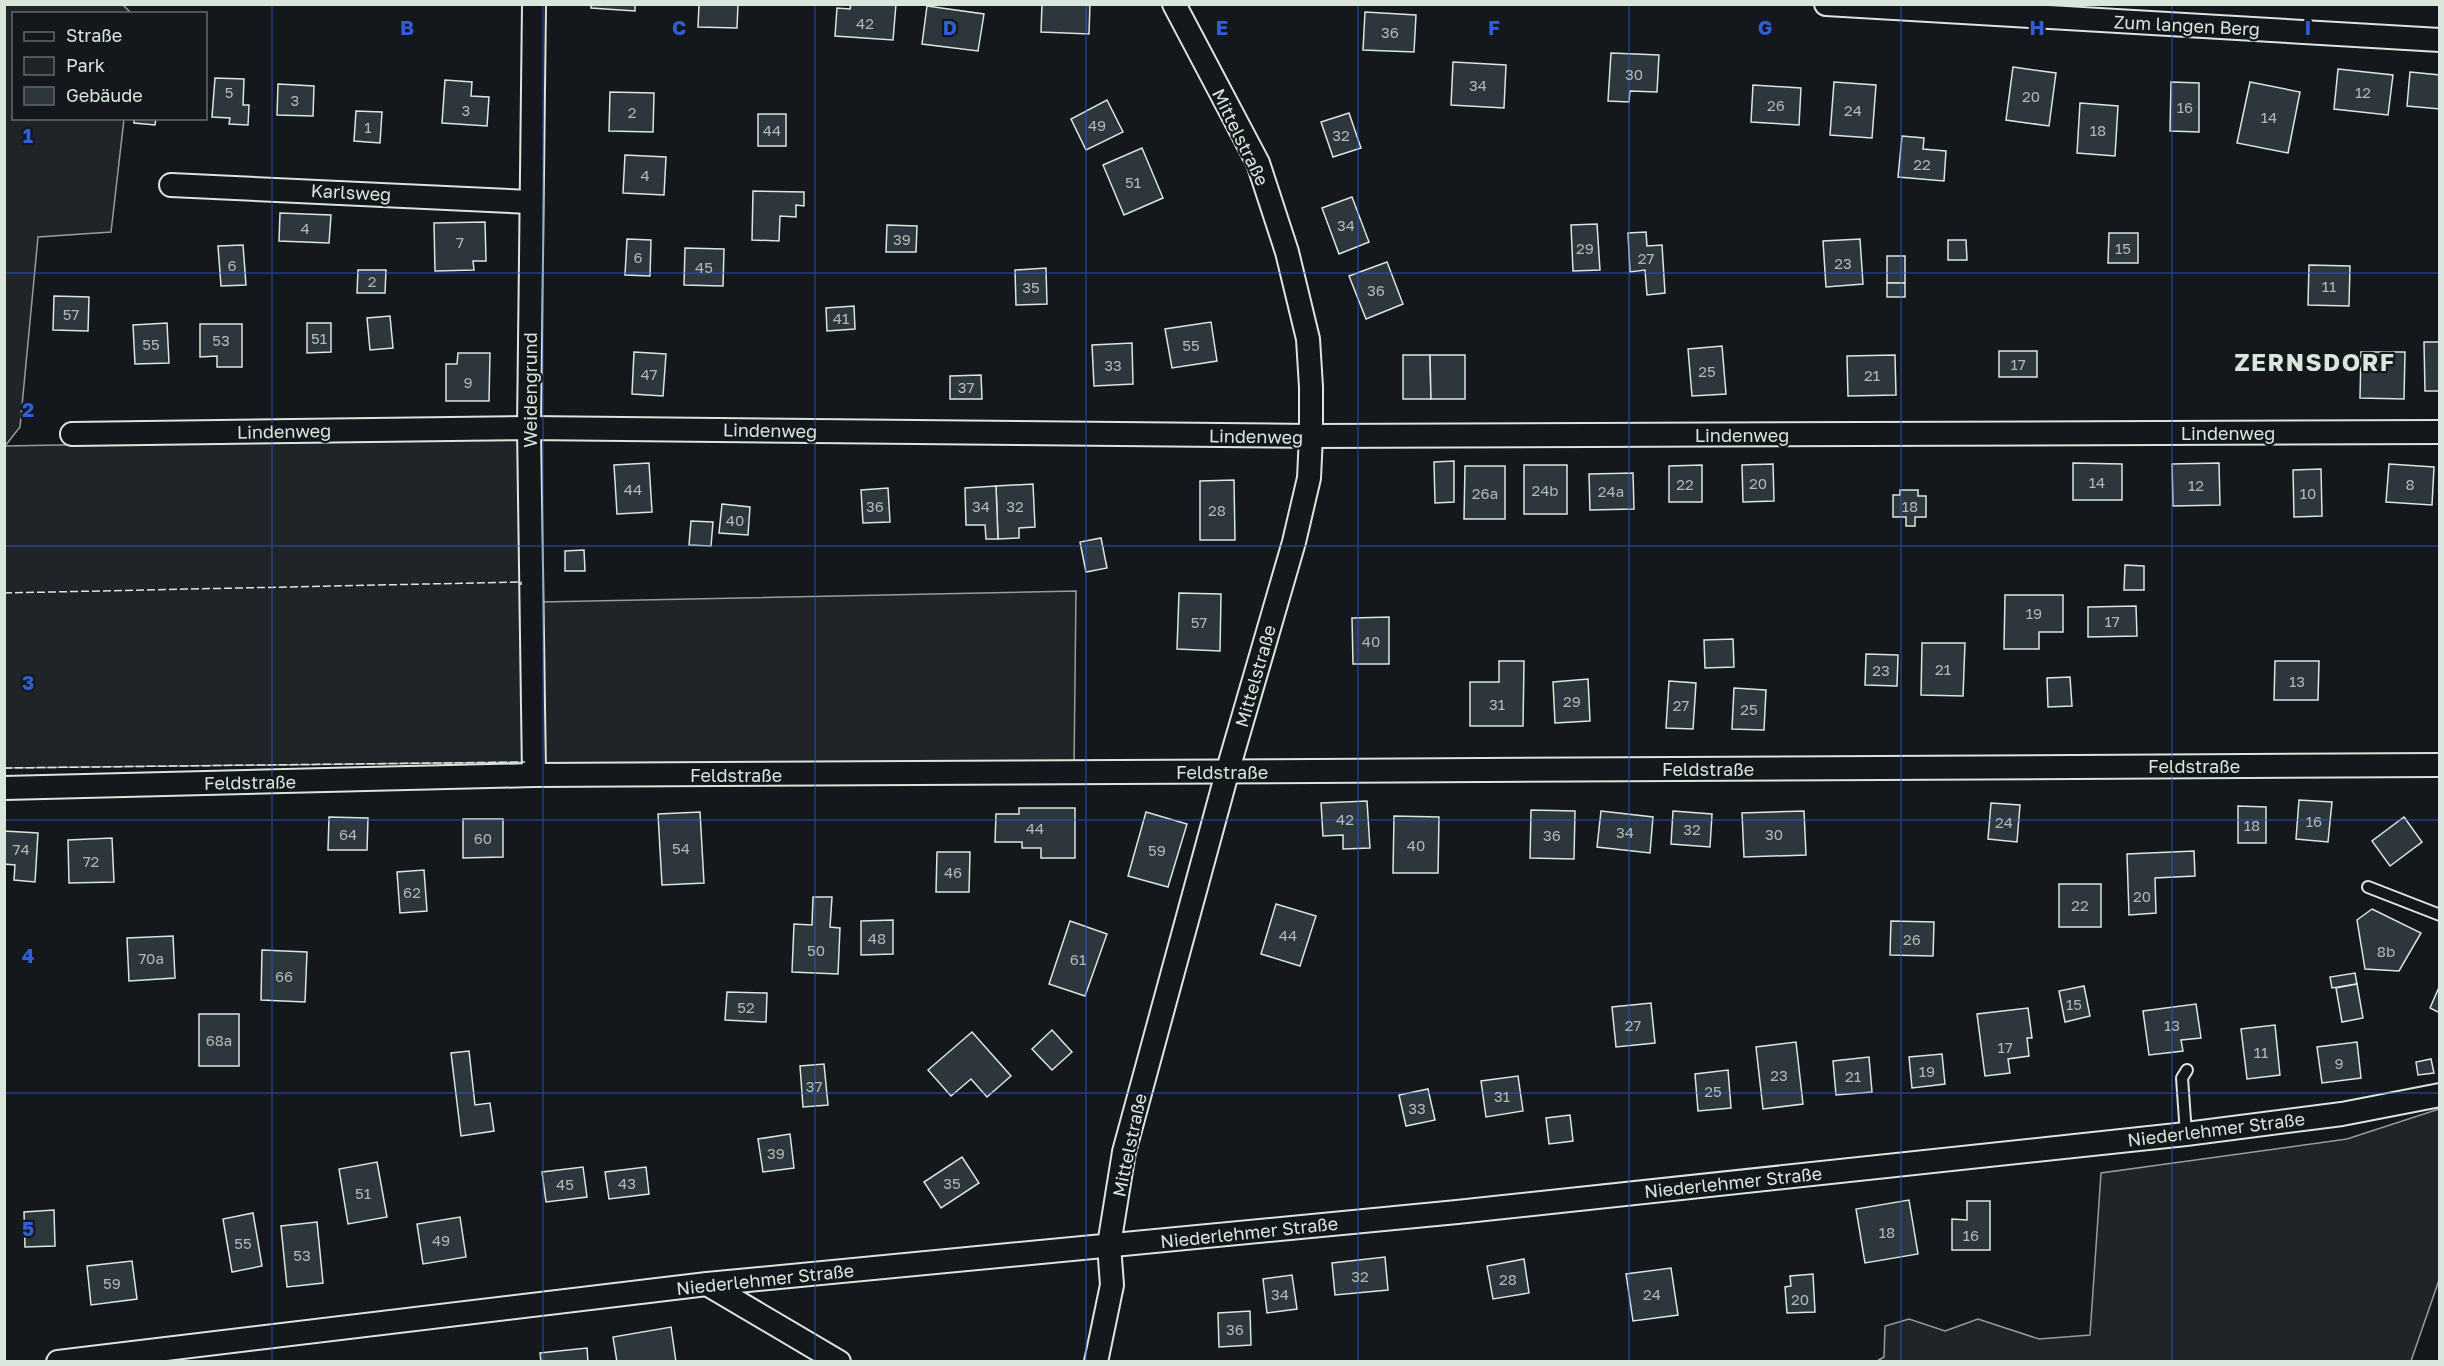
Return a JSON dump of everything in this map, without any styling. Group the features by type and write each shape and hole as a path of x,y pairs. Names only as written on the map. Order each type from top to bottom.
{"street":[{"name":"Weidengrund","path":"534,4 529,428 534,776"},
{"name":"Mittelstraße","path":"1096,1362 1112,1285 1109,1245 1124,1152 1227,772 1294,542 1309,478 1311,387 1308,339 1287,252 1258,163 1174,4"},
{"name":"Zum langen Berg","path":"1826,4 2439,40"},
{"name":"Karlsweg","path":"171,185 530,202"},
{"name":"Lindenweg","path":"72,434 529,428 1311,436 2439,432"},
{"name":"Feldstraße","path":"4,788 534,776 2439,765"},
{"name":"Niederlehmer Straße","path":"58,1362 707,1284 1446,1213 2186,1134 2342,1114 2439,1095"},
{"path":"707,1284 839,1362"}],"lane":[{"path":"2368,887 2439,915"},
{"path":"2186,1134 2182,1078 2187,1070"}],"green space":[{"path":"4,5 123,5 130,12 12,12 12,120 124,120 111,232 38,237 20,427 5,446 520,437 525,762 5,768"},
{"path":"1076,591 1074,769 540,763 541,602"},
{"path":"2439,1109 2439,1280 2411,1361 1877,1361 1884,1357 1885,1326 1909,1319 1945,1331 1978,1319 2039,1339 2090,1335 2101,1173 2347,1139"}],"building":[{"path":"591,4 635,4 635,11 591,8"},
{"path":"699,4 738,4 737,28 698,27"},
{"path":"851,4 896,4 893,40 835,36 837,8 850,9"},
{"path":"1042,4 1090,4 1089,34 1041,32"},
{"path":"927,6 984,14 978,51 922,44"},
{"path":"1365,12 1416,15 1414,52 1363,50"},
{"path":"1611,53 1659,55 1657,92 1630,91 1629,102 1608,101"},
{"path":"1453,62 1506,65 1504,108 1451,105"},
{"path":"2013,67 2056,73 2049,126 2006,120"},
{"path":"2338,69 2393,75 2388,115 2334,109"},
{"path":"2410,72 2440,75 2440,109 2407,106"},
{"path":"215,78 244,79 243,105 249,105 248,125 229,124 230,118 212,117"},
{"path":"445,80 472,82 471,96 489,97 487,126 442,123"},
{"path":"1834,82 1876,85 1872,138 1830,135"},
{"path":"2171,82 2199,83 2199,132 2170,131"},
{"path":"2250,82 2300,92 2288,153 2237,143"},
{"path":"278,84 314,86 313,116 277,115"},
{"path":"1753,85 1801,88 1799,125 1751,122"},
{"path":"610,92 654,93 653,132 609,131"},
{"path":"1107,100 1123,132 1086,150 1071,119"},
{"path":"2080,103 2118,106 2115,156 2077,153"},
{"path":"356,111 382,112 380,143 354,141"},
{"path":"1349,113 1361,148 1333,157 1321,122"},
{"path":"758,114 786,114 786,146 758,146"},
{"path":"134,120 156,120 155,125 134,123"},
{"path":"1902,136 1924,138 1923,149 1946,151 1944,181 1898,177"},
{"path":"1142,148 1163,198 1124,215 1103,165"},
{"path":"625,155 666,157 664,195 623,193"},
{"path":"753,191 804,192 804,206 796,205 796,217 780,216 779,241 752,240"},
{"path":"1352,197 1369,242 1339,254 1322,208"},
{"path":"280,213 331,215 329,243 279,241"},
{"path":"485,222 486,261 473,261 474,270 435,271 434,223"},
{"path":"1597,224 1600,270 1573,271 1571,225"},
{"path":"887,225 917,226 916,252 886,252"},
{"path":"1646,232 1647,246 1662,245 1665,293 1647,295 1645,270 1630,272 1628,233"},
{"path":"2109,233 2138,233 2138,263 2108,263"},
{"path":"627,239 651,240 650,276 625,275"},
{"path":"1860,239 1863,284 1826,287 1823,241"},
{"path":"1948,240 1966,240 1967,260 1948,260"},
{"path":"243,245 246,285 221,286 218,246"},
{"path":"685,248 724,249 723,286 684,285"},
{"path":"1887,256 1905,256 1905,283 1887,283"},
{"path":"1387,262 1403,304 1366,319 1349,276"},
{"path":"2309,265 2350,266 2349,306 2308,305"},
{"path":"1046,268 1047,304 1016,305 1015,270"},
{"path":"358,270 386,270 385,293 357,293"},
{"path":"1887,283 1905,283 1905,297 1887,297"},
{"path":"54,296 89,297 88,331 53,330"},
{"path":"854,306 855,329 827,331 826,308"},
{"path":"390,316 393,348 370,350 367,318"},
{"path":"1211,322 1217,361 1172,368 1165,329"},
{"path":"167,323 169,363 135,364 133,325"},
{"path":"307,323 331,323 331,352 307,353"},
{"path":"200,324 242,324 242,367 217,367 217,356 200,357"},
{"path":"2424,342 2440,342 2440,391 2425,391"},
{"path":"1132,343 1133,384 1094,386 1092,345"},
{"path":"1722,346 1726,394 1692,396 1688,349"},
{"path":"1999,351 2037,351 2037,377 1999,377"},
{"path":"634,352 666,354 663,396 632,394"},
{"path":"2361,352 2405,352 2404,399 2360,398"},
{"path":"458,353 490,353 489,401 446,401 446,364 457,364"},
{"path":"1403,355 1430,355 1431,399 1403,399"},
{"path":"1430,355 1465,355 1465,399 1431,399"},
{"path":"1895,355 1896,395 1848,396 1847,356"},
{"path":"981,375 982,399 950,399 950,376"},
{"path":"1454,461 1454,502 1435,503 1434,462"},
{"path":"649,463 652,512 617,514 614,465"},
{"path":"2073,463 2122,464 2122,500 2073,500"},
{"path":"2219,463 2220,505 2173,506 2172,464"},
{"path":"1773,464 1774,501 1743,502 1742,465"},
{"path":"2389,464 2434,467 2432,505 2386,502"},
{"path":"1524,465 1567,465 1567,514 1524,514"},
{"path":"1702,465 1702,502 1669,502 1669,466"},
{"path":"1465,466 1505,466 1505,519 1464,519"},
{"path":"2321,469 2322,516 2294,517 2293,470"},
{"path":"1633,473 1634,509 1590,510 1589,474"},
{"path":"1234,480 1235,540 1200,540 1200,481"},
{"path":"1033,484 1035,527 1019,528 1019,538 998,539 996,486"},
{"path":"996,486 998,539 986,539 985,525 966,525 965,488"},
{"path":"888,488 890,522 863,523 861,490"},
{"path":"1900,490 1918,490 1918,496 1926,496 1926,517 1915,517 1915,526 1906,526 1906,517 1893,517 1893,495 1900,495"},
{"path":"722,504 750,507 748,535 719,533"},
{"path":"691,521 713,522 711,546 689,545"},
{"path":"1101,538 1107,568 1086,572 1080,542"},
{"path":"584,550 585,571 565,571 565,551"},
{"path":"2125,565 2144,566 2144,590 2124,590"},
{"path":"1179,593 1221,594 1220,651 1177,649"},
{"path":"2005,595 2063,595 2063,632 2039,632 2039,649 2004,649"},
{"path":"2136,606 2137,636 2088,637 2088,607"},
{"path":"1389,617 1389,664 1353,664 1352,618"},
{"path":"1733,639 1734,667 1705,668 1704,640"},
{"path":"1922,643 1965,643 1963,696 1921,695"},
{"path":"1866,654 1898,655 1897,686 1865,685"},
{"path":"1499,661 1524,661 1523,726 1470,726 1470,682 1499,682"},
{"path":"2275,661 2319,661 2318,700 2274,700"},
{"path":"2070,677 2072,706 2048,707 2047,678"},
{"path":"1588,679 1590,721 1555,723 1553,682"},
{"path":"1669,681 1696,683 1693,729 1666,728"},
{"path":"1734,688 1766,690 1764,730 1732,729"},
{"path":"2299,800 2332,802 2328,842 2296,839"},
{"path":"1367,801 1370,848 1343,849 1343,835 1323,836 1321,803"},
{"path":"1991,803 2020,805 2017,842 1988,839"},
{"path":"2238,806 2266,807 2266,843 2238,843"},
{"path":"1019,808 1075,808 1075,858 1041,858 1041,848 1022,848 1022,842 995,842 996,814 1019,814"},
{"path":"1531,810 1575,811 1574,859 1530,858"},
{"path":"1601,811 1653,817 1650,853 1597,847"},
{"path":"1673,811 1712,814 1710,847 1671,844"},
{"path":"1804,811 1806,855 1744,857 1742,813"},
{"path":"700,812 704,883 662,885 658,814"},
{"path":"1146,812 1187,824 1168,887 1128,876"},
{"path":"1394,816 1439,817 1438,873 1393,873"},
{"path":"329,817 368,818 367,850 328,850"},
{"path":"2404,817 2422,842 2390,866 2372,841"},
{"path":"463,819 503,819 503,857 463,858"},
{"path":"4,831 38,833 35,882 14,880 15,865 4,864"},
{"path":"112,838 114,882 69,883 68,840"},
{"path":"2194,851 2195,876 2155,878 2156,913 2129,915 2127,854"},
{"path":"937,852 970,852 969,892 936,892"},
{"path":"424,870 427,911 400,913 397,872"},
{"path":"2059,884 2101,884 2101,927 2059,927"},
{"path":"813,897 832,897 830,927 840,928 838,974 792,972 794,924 812,925"},
{"path":"1276,904 1316,916 1300,966 1261,954"},
{"path":"2372,909 2421,933 2399,971 2365,969 2357,920"},
{"path":"893,920 893,954 861,955 861,921"},
{"path":"1070,921 1107,934 1085,996 1049,984"},
{"path":"1891,921 1934,922 1933,956 1890,955"},
{"path":"173,936 175,978 129,981 127,938"},
{"path":"262,950 307,952 305,1002 261,1000"},
{"path":"2355,973 2357,984 2332,988 2330,977"},
{"path":"2357,984 2363,1018 2342,1022 2336,988"},
{"path":"2440,985 2440,1013 2430,1008"},
{"path":"2084,986 2090,1016 2065,1022 2059,991"},
{"path":"727,992 767,993 766,1022 725,1020"},
{"path":"1651,1003 1655,1043 1616,1047 1612,1007"},
{"path":"2196,1004 2201,1038 2181,1040 2183,1051 2149,1055 2143,1011"},
{"path":"2028,1008 2032,1038 2027,1038 2029,1056 2008,1059 2010,1073 1985,1076 1977,1014"},
{"path":"199,1014 239,1014 239,1066 199,1066"},
{"path":"2275,1025 2280,1075 2247,1079 2241,1029"},
{"path":"1052,1030 1072,1052 1052,1070 1032,1049"},
{"path":"972,1032 1011,1076 987,1097 971,1079 951,1096 928,1070"},
{"path":"1796,1042 1803,1104 1763,1109 1756,1047"},
{"path":"2357,1042 2361,1078 2322,1083 2317,1047"},
{"path":"469,1051 475,1105 490,1103 494,1131 461,1136 451,1053"},
{"path":"1942,1054 1945,1084 1912,1088 1909,1057"},
{"path":"1869,1057 1872,1092 1836,1095 1833,1061"},
{"path":"2431,1059 2434,1073 2418,1075 2416,1062"},
{"path":"824,1064 828,1105 803,1107 800,1066"},
{"path":"1728,1070 1731,1108 1698,1111 1695,1074"},
{"path":"1518,1076 1523,1111 1486,1117 1481,1081"},
{"path":"1428,1089 1435,1120 1406,1126 1399,1095"},
{"path":"1570,1115 1573,1141 1549,1144 1546,1118"},
{"path":"790,1134 794,1168 763,1172 758,1139"},
{"path":"962,1157 979,1183 941,1208 924,1182"},
{"path":"377,1162 387,1217 348,1224 339,1169"},
{"path":"583,1167 587,1197 546,1202 542,1172"},
{"path":"646,1167 649,1194 609,1199 605,1172"},
{"path":"1909,1200 1918,1254 1865,1263 1856,1209"},
{"path":"1967,1201 1990,1201 1990,1250 1952,1250 1952,1219 1967,1220"},
{"path":"54,1210 55,1246 25,1247 24,1212"},
{"path":"253,1213 262,1266 232,1272 223,1219"},
{"path":"460,1217 466,1257 423,1264 417,1224"},
{"path":"317,1222 323,1283 287,1287 281,1226"},
{"path":"1385,1257 1388,1290 1335,1295 1332,1263"},
{"path":"1524,1259 1529,1293 1493,1299 1487,1266"},
{"path":"132,1261 137,1299 91,1305 87,1266"},
{"path":"1671,1268 1678,1315 1633,1321 1626,1274"},
{"path":"1813,1274 1815,1312 1787,1313 1785,1287 1791,1286 1790,1276"},
{"path":"1292,1275 1297,1309 1267,1313 1263,1279"},
{"path":"1250,1311 1251,1345 1219,1347 1218,1313"},
{"path":"671,1327 676,1362 617,1362 613,1337"},
{"path":"587,1348 588,1362 541,1362 540,1353"}],"fence":[{"path":"4,593 521,582 521,585"},
{"path":"4,768 525,762"}],"district":[{"name":"ZERNSDORF","path":"2315,361"}]}
